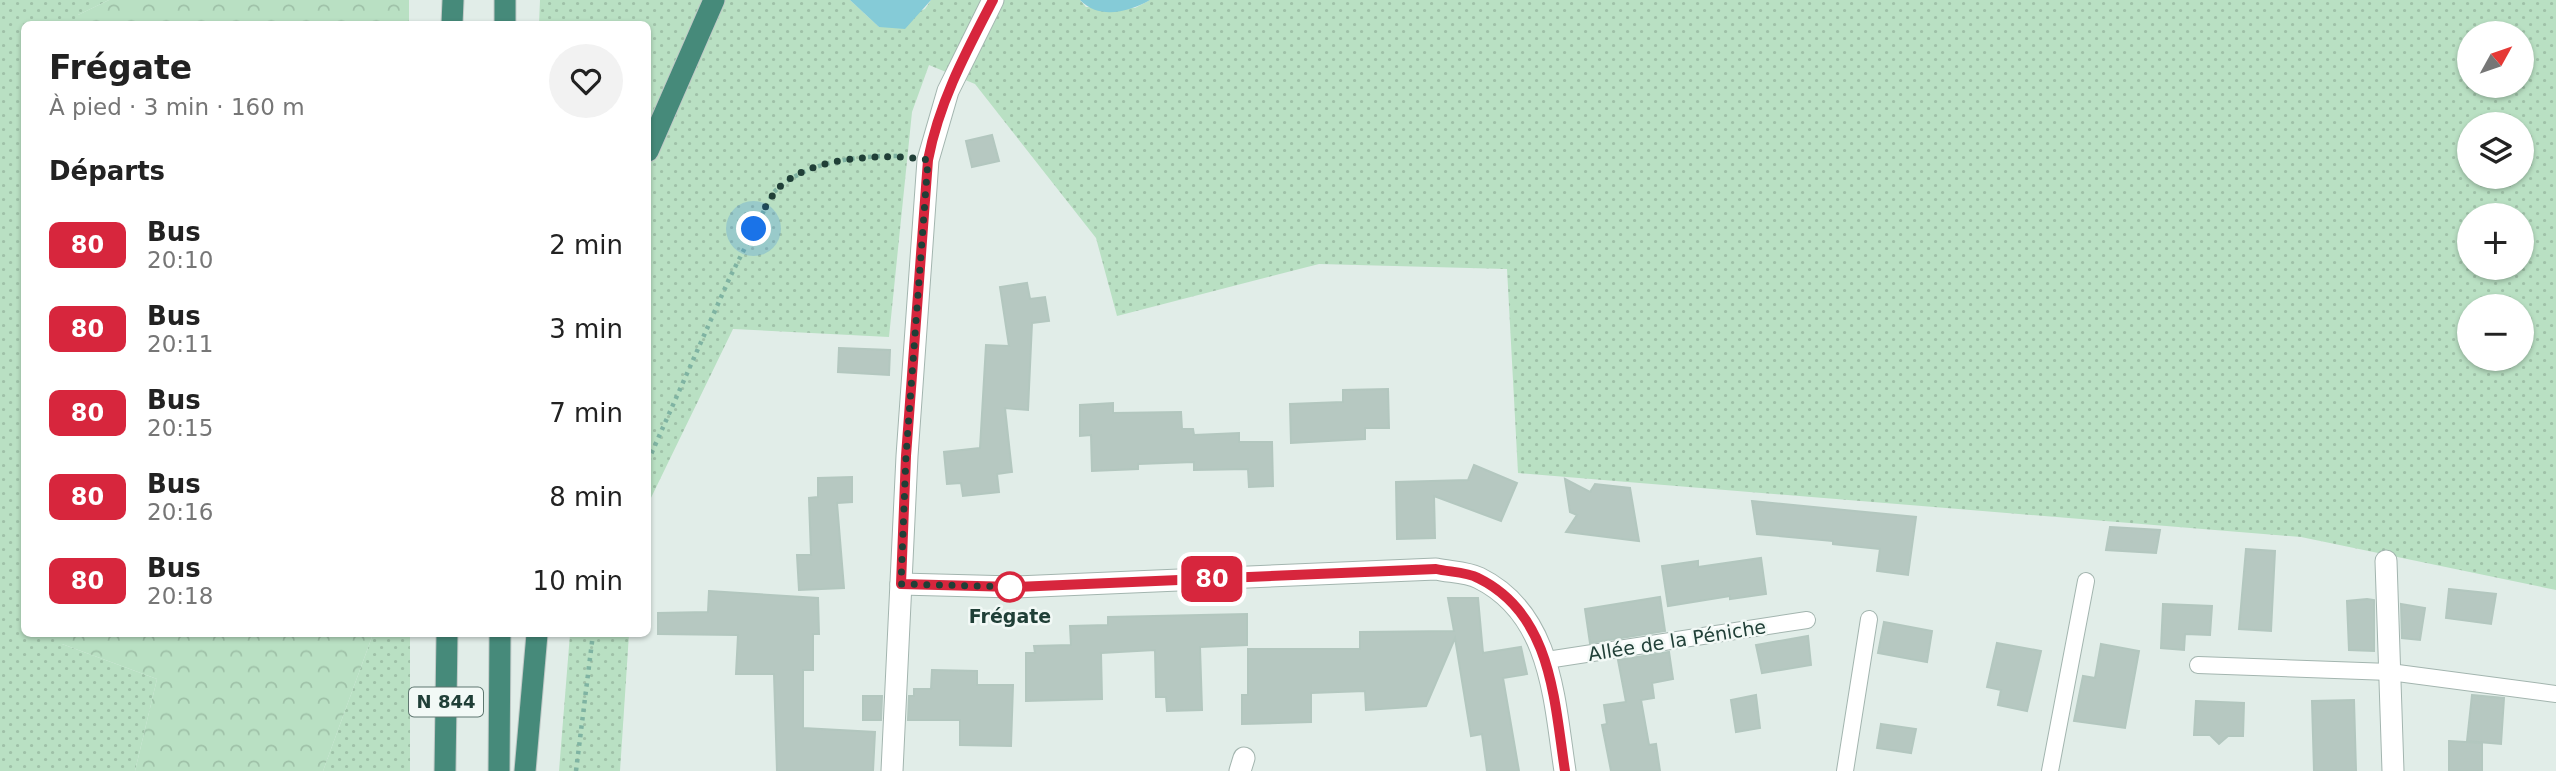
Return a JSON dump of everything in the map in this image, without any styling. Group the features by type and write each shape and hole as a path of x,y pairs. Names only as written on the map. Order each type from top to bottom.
{"highway":[{"path":"452,21 453,0"},
{"path":"505,0 505,21"},
{"path":"651,143 714,0"},
{"name":"N 844","path":"446,771 447,637"},
{"name":"N 844","path":"499,771 500,637"},
{"path":"525,771 537,637"}],"street":[{"path":"892,771 906,456 928,160 934,130 948,91 993,0"},
{"path":"2386,561 2393,771"},
{"path":"901,584 1014,587 1436,569 1478,577 1522,611 1547,660 1565,771"}],"lane":[{"path":"2050,771 2086,581"},
{"path":"1845,771 1869,619"},
{"name":"Allée de la Péniche","path":"1547,660 1807,620"},
{"path":"2198,665 2390,672 2556,694"}],"path":[{"path":"651,454 730,277 773,193 793,176 830,165 892,156 928,160"},
{"path":"576,771 593,637"}],"green space":[{"path":"0,0 109,0 78,15 78,21 21,21 21,637 62,637 62,644 157,679 135,771 0,771"},
{"path":"109,0 409,0 409,21 78,21 78,15"},
{"path":"540,0 850,0 879,27 925,9 931,0 1080,0 1086,7 1135,8 1150,0 2556,0 2556,590 2301,537 1518,473 1507,269 1319,264 1117,316 1096,238 975,84 929,65 912,112 889,337 733,329 651,498 651,21 539,21"},
{"path":"62,637 372,637 323,771 135,771 157,679 62,644"},
{"path":"372,637 410,637 410,771 323,771"},
{"path":"570,637 629,637 620,771 559,771"}],"water":[{"path":"850,0 931,0 905,29 879,27"},
{"path":"1080,0 1150,0 1124,11 1105,12"}],"building":[{"path":"992,135 999,161 972,167 966,141"},
{"path":"1027,283 1030,299 1045,297 1049,321 1032,323 1028,410 1005,408 1012,472 997,474 999,492 963,496 961,483 947,484 944,452 980,448 986,345 1009,346 1000,287"},
{"path":"839,348 890,350 889,375 838,372"},
{"path":"1388,389 1389,428 1365,428 1365,439 1291,443 1290,404 1343,402 1343,390"},
{"path":"1113,403 1113,413 1181,412 1182,429 1193,429 1194,435 1239,433 1239,442 1272,442 1273,486 1249,487 1248,469 1194,470 1194,462 1138,464 1138,469 1092,471 1091,435 1080,436 1080,405"},
{"path":"1474,465 1517,483 1501,521 1434,496 1435,538 1397,539 1396,482 1468,480"},
{"path":"852,477 852,502 837,503 844,588 799,590 797,555 811,555 809,498 818,497 818,478"},
{"path":"1565,479 1590,492 1595,484 1630,488 1639,541 1566,532 1577,515 1570,512"},
{"path":"1752,501 1916,517 1908,575 1877,571 1880,549 1833,544 1833,541 1757,534"},
{"path":"2110,527 2160,530 2156,553 2106,550"},
{"path":"2246,549 2275,551 2271,631 2239,629"},
{"path":"1761,558 1766,594 1730,599 1730,596 1668,606 1662,566 1698,561 1698,567"},
{"path":"2449,589 2496,594 2491,624 2446,618"},
{"path":"709,591 818,598 819,634 813,634 813,670 803,670 803,728 875,732 873,771 777,771 774,674 736,674 738,635 658,634 658,613 708,612"},
{"path":"1660,597 1665,631 1590,643 1585,609"},
{"path":"1448,598 1478,598 1483,653 1521,647 1527,674 1503,678 1519,771 1487,771 1482,734 1471,736 1455,638 1426,706 1366,710 1365,691 1311,693 1311,722 1242,724 1242,695 1248,695 1248,649 1360,649 1360,632 1454,631"},
{"path":"2374,600 2374,651 2349,650 2347,601"},
{"path":"2163,604 2212,606 2210,635 2185,634 2184,650 2161,648"},
{"path":"2401,604 2425,608 2420,640 2402,638"},
{"path":"1247,614 1247,645 1200,647 1202,710 1167,711 1166,697 1156,697 1155,650 1101,653 1102,699 1026,701 1026,653 1035,653 1034,646 1071,645 1070,626 1108,625 1108,617"},
{"path":"1884,622 1932,631 1927,662 1878,653"},
{"path":"1808,636 1811,665 1762,673 1756,645"},
{"path":"1997,643 2041,651 2027,711 1998,705 2001,690 1987,687"},
{"path":"2101,644 2139,651 2125,728 2074,721 2083,676 2095,678"},
{"path":"1669,652 1673,679 1652,683 1654,698 1641,700 1649,745 1656,744 1660,771 1611,771 1602,725 1607,724 1604,705 1626,702 1618,660"},
{"path":"932,670 977,671 977,685 1013,685 1011,746 960,745 960,720 908,720 909,696 914,696 914,689 931,689"},
{"path":"1756,695 1760,728 1736,732 1731,700"},
{"path":"2472,695 2504,698 2501,744 2467,741"},
{"path":"863,696 882,696 881,720 863,720"},
{"path":"2354,700 2356,771 2314,771 2312,701"},
{"path":"2196,701 2244,703 2243,736 2228,736 2219,744 2210,735 2194,735"},
{"path":"1881,724 1916,729 1911,753 1877,748"},
{"path":"2449,741 2482,743 2482,771 2449,771"}],"bus line":[{"name":"80","path":"993,0 948,91 934,130 928,160 906,456 901,584 1014,587 1436,569 1478,577 1522,611 1547,660 1565,771"}],"place":[{"name":"Frégate","path":"1010,587"}],"route":[{"path":"754,229 773,193 793,176 807,170 857,159 892,156 928,160 906,456 901,584 1014,587 1010,587"}]}
